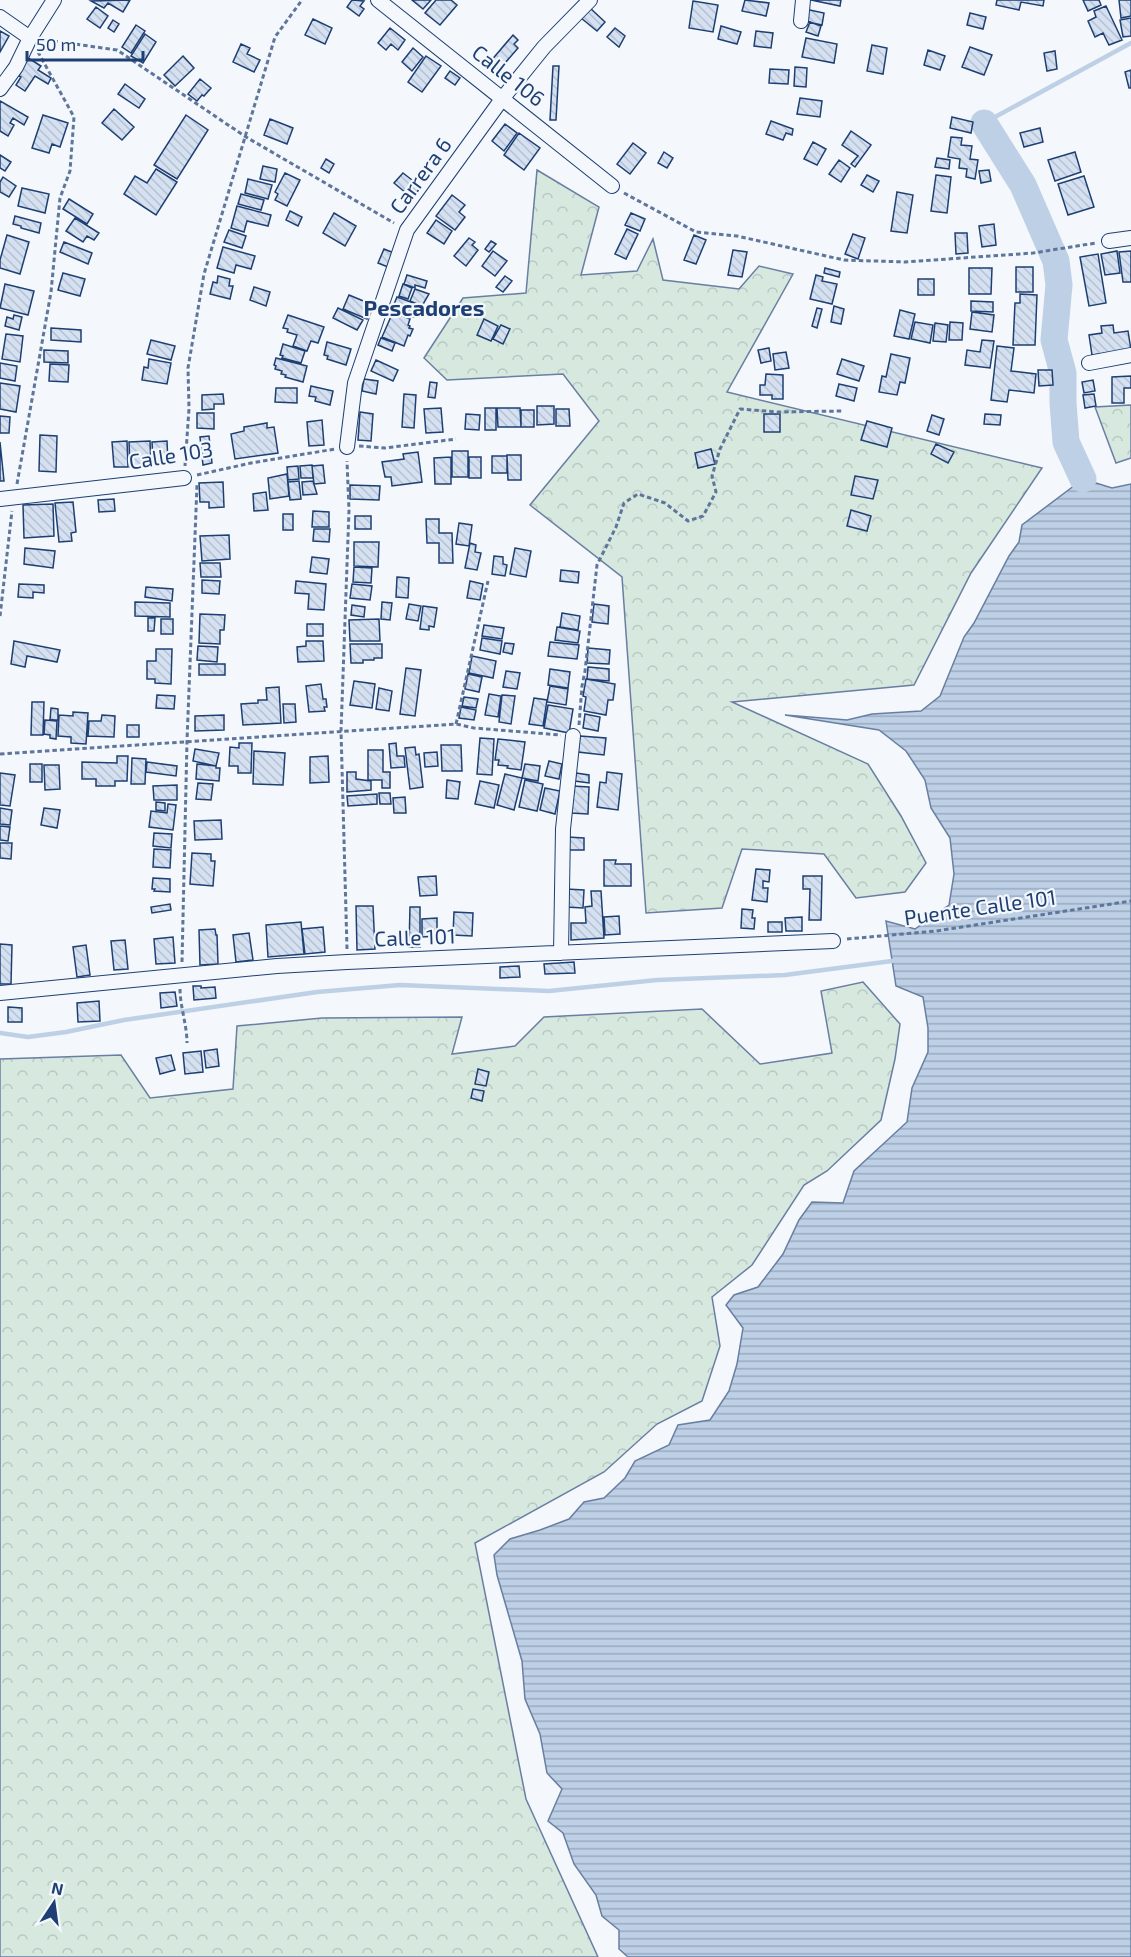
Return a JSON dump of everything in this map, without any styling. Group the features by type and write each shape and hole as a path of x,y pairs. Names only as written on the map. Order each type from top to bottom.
{"street":[{"path":"0,89 16,67 30,38 54,0"},
{"name":"Calle 106","path":"378,0 612,186"},
{"name":"Carrera 6","path":"346,447 355,383 407,231 502,99 544,47 590,0"},
{"path":"801,21 803,0"},
{"path":"0,17 30,38"},
{"path":"1109,241 1131,238"},
{"path":"1089,363 1131,355"},
{"name":"Calle 103","path":"7,499 190,476"},
{"path":"561,953 563,829 573,736"},
{"name":"Calle 101","path":"0,993 347,962 833,940"}],"path":[{"path":"182,976 190,476 188,368 204,274 275,37 302,0"},
{"path":"30,38 117,50 246,137 407,231"},
{"path":"0,616 7,499 51,292 60,198 70,171 74,117 30,38"},
{"path":"612,186 696,232 737,236 844,260 905,262 1033,253 1109,241"},
{"path":"0,754 456,724 474,728 573,736 578,730 580,718 597,565 616,527 624,504 638,494 665,503 688,521 703,516 716,492 712,476 720,449 740,409 778,412 842,411"},
{"name":"Calle 103","path":"190,476 346,447 385,447 456,439"},
{"path":"346,447 349,510 341,731 347,962"},
{"path":"456,724 488,581"},
{"name":"Puente Calle 101","path":"833,940 936,932 1131,901"},
{"path":"180,999 187,1025 187,1043"}],"green space":[{"path":"537,170 599,207 581,275 637,271 653,239 663,280 739,289 759,266 793,274 727,392 1042,468 971,573 914,685 732,702 868,764 901,816 926,863 905,892 856,898 824,854 742,849 722,908 646,913 622,577 530,505 599,421 563,374 447,380 424,358 463,298 526,293"},
{"path":"1131,405 1131,458 1116,463 1095,407"},
{"path":"863,982 900,1024 895,1059 881,1120 827,1171 804,1185 752,1265 712,1297 720,1346 702,1401 657,1424 604,1472 475,1543 526,1799 598,1957 0,1957 0,1059 121,1055 150,1098 233,1089 237,1026 322,1018 462,1017 452,1054 515,1046 544,1017 702,1009 760,1064 832,1053 821,991"}],"water":[{"path":"1083,479 1112,488 1131,484 1131,1957 628,1957 619,1949 619,1930 602,1916 596,1895 574,1864 563,1833 548,1821 562,1789 547,1773 540,1734 525,1699 522,1661 497,1575 494,1555 510,1539 569,1519 584,1502 604,1498 625,1478 635,1461 669,1445 678,1425 710,1420 729,1391 737,1364 743,1328 726,1305 734,1295 758,1287 783,1254 799,1220 812,1202 843,1203 854,1171 907,1122 912,1088 928,1052 928,1028 923,997 896,986 886,921 915,929 949,905 954,874 950,838 931,808 925,780 906,751 879,730 785,715 847,720 872,714 921,711 940,696 964,637 1019,542 1022,525"}],"building":[{"path":"130,0 123,12 108,3 104,8 91,1"},
{"path":"352,0 364,1 360,6 364,9 359,16 347,7"},
{"path":"412,0 431,0 423,9"},
{"path":"436,0 451,0 457,5 440,25 425,13"},
{"path":"745,0 769,3 766,16 742,11"},
{"path":"811,0 841,0 840,6"},
{"path":"997,0 1044,0 1043,6 1021,2 1019,10 996,5"},
{"path":"1083,0 1099,0 1101,5 1088,11"},
{"path":"1119,0 1131,0 1131,16 1121,18"},
{"path":"693,1 718,5 713,32 689,28"},
{"path":"1106,6 1122,40 1109,45 1103,33 1095,37 1088,21 1096,17 1094,11"},
{"path":"96,7 108,16 100,28 87,19"},
{"path":"590,8 605,22 597,31 581,18"},
{"path":"805,9 824,13 822,25 803,21"},
{"path":"970,13 986,17 983,29 967,25"},
{"path":"1131,18 1131,36 1123,37 1120,20"},
{"path":"313,19 332,28 325,44 305,35"},
{"path":"113,20 119,24 114,32 108,28"},
{"path":"810,22 821,26 818,36 806,32"},
{"path":"136,25 145,31 131,53 122,47"},
{"path":"721,26 741,32 737,44 718,39"},
{"path":"390,28 405,40 398,50 391,44 386,50 378,43"},
{"path":"615,28 625,36 619,47 607,37"},
{"path":"0,31 9,36 0,52"},
{"path":"756,31 773,33 771,48 754,46"},
{"path":"145,34 156,42 143,63 131,56"},
{"path":"513,35 518,40 514,44 518,48 499,70 490,62"},
{"path":"806,38 837,44 834,63 802,57"},
{"path":"241,44 250,48 247,54 260,60 254,72 233,62"},
{"path":"872,45 887,48 883,74 867,71"},
{"path":"970,47 992,55 984,75 962,67"},
{"path":"413,48 423,57 412,71 402,62"},
{"path":"928,50 945,56 940,70 924,65"},
{"path":"1055,51 1057,69 1047,71 1044,53"},
{"path":"25,56 41,66 38,70 51,78 48,84 35,76 25,91 16,85 21,77 14,73"},
{"path":"183,56 194,68 175,86 164,75"},
{"path":"426,56 441,66 422,92 408,82"},
{"path":"553,66 559,66 556,120 550,120"},
{"path":"795,67 807,68 806,87 794,86"},
{"path":"770,69 789,70 788,84 769,83"},
{"path":"1131,70 1131,88 1129,88 1125,72"},
{"path":"450,71 460,78 455,85 445,78"},
{"path":"200,79 211,88 197,101 188,94"},
{"path":"125,84 145,99 139,108 118,94"},
{"path":"800,98 822,101 820,117 797,114"},
{"path":"0,101 28,117 24,125 13,118 10,123 14,125 8,136 0,131"},
{"path":"114,109 134,127 122,140 102,123"},
{"path":"43,115 68,123 60,147 52,144 49,153 32,148"},
{"path":"186,115 208,130 177,179 154,165"},
{"path":"952,117 973,122 971,133 950,128"},
{"path":"270,119 293,128 287,144 264,135"},
{"path":"771,121 793,129 792,135 786,133 783,140 766,134"},
{"path":"505,124 517,133 504,151 492,141"},
{"path":"1040,128 1043,142 1024,147 1020,133"},
{"path":"851,131 871,145 855,167 851,164 858,156 842,145"},
{"path":"519,133 540,148 524,170 504,155"},
{"path":"951,137 962,138 961,145 972,146 970,159 978,160 975,179 966,177 967,169 959,168 960,159 948,157"},
{"path":"813,142 826,149 817,165 804,159"},
{"path":"633,143 646,153 630,174 617,164"},
{"path":"664,152 673,158 667,168 658,163"},
{"path":"1075,152 1081,172 1055,181 1048,160"},
{"path":"0,155 11,162 5,171 0,168"},
{"path":"937,158 950,160 949,169 935,167"},
{"path":"326,159 334,164 329,173 321,168"},
{"path":"839,160 850,168 841,182 829,174"},
{"path":"263,166 277,169 275,182 260,179"},
{"path":"156,169 177,182 156,215 124,194 135,176 147,183"},
{"path":"989,170 991,181 981,183 979,171"},
{"path":"285,173 300,180 287,206 275,200 278,194 275,192"},
{"path":"403,173 421,187 412,198 394,183"},
{"path":"867,175 879,181 873,192 861,185"},
{"path":"936,175 951,177 947,213 931,211"},
{"path":"1084,176 1094,207 1068,215 1058,184"},
{"path":"3,177 16,186 9,197 0,192 0,182"},
{"path":"248,179 272,185 268,199 245,193"},
{"path":"22,188 49,194 45,213 18,206"},
{"path":"897,192 913,195 907,233 891,231"},
{"path":"241,194 264,200 261,210 238,204"},
{"path":"452,195 465,205 459,212 465,217 455,230 436,216"},
{"path":"69,199 93,214 87,224 63,209"},
{"path":"237,206 271,215 268,226 247,221 244,232 231,228"},
{"path":"290,211 302,217 298,226 286,220"},
{"path":"334,213 356,226 345,246 323,233"},
{"path":"631,213 645,219 640,231 625,225"},
{"path":"15,216 41,223 39,233 13,224"},
{"path":"75,218 99,233 94,240 87,236 83,242 66,231"},
{"path":"436,220 452,231 444,244 427,233"},
{"path":"994,224 996,245 982,247 979,226"},
{"path":"627,229 638,234 626,259 615,254"},
{"path":"229,230 246,236 242,248 224,242"},
{"path":"955,233 967,233 968,253 956,254"},
{"path":"853,234 865,238 858,259 845,254"},
{"path":"7,235 29,242 20,274 0,268"},
{"path":"694,235 706,240 696,264 684,260"},
{"path":"469,238 475,242 472,245 478,250 466,266 454,256"},
{"path":"491,241 496,244 489,252 485,249"},
{"path":"64,242 92,253 88,264 60,252"},
{"path":"223,247 255,256 251,269 236,265 234,273 217,268"},
{"path":"384,249 394,253 388,267 378,263"},
{"path":"733,250 747,252 742,277 728,275"},
{"path":"493,251 507,261 495,276 482,266"},
{"path":"1117,251 1120,273 1105,275 1101,254"},
{"path":"1131,251 1131,282 1123,282 1119,252"},
{"path":"1098,254 1106,303 1089,306 1080,257"},
{"path":"1016,267 1033,267 1033,292 1016,292"},
{"path":"825,268 840,272 839,277 824,273"},
{"path":"969,268 992,268 991,294 969,294"},
{"path":"63,273 85,279 80,296 58,290"},
{"path":"407,275 427,281 425,288 415,285 415,288 404,284"},
{"path":"816,275 823,277 822,281 837,284 832,304 810,299"},
{"path":"218,276 230,279 229,286 233,286 230,299 210,294 213,282 217,283"},
{"path":"505,276 512,281 503,292 496,287"},
{"path":"918,279 934,279 934,295 918,295"},
{"path":"5,284 34,291 28,315 0,308"},
{"path":"403,284 412,288 408,299 399,296"},
{"path":"254,287 270,292 266,306 250,300"},
{"path":"415,289 429,294 422,306 410,301"},
{"path":"1020,294 1037,295 1035,345 1013,345 1015,303 1020,303"},
{"path":"349,295 373,305 367,319 343,309"},
{"path":"397,297 419,305 414,317 392,309"},
{"path":"971,301 993,302 993,312 971,311"},
{"path":"834,306 844,309 841,324 831,322"},
{"path":"338,308 363,320 357,330 333,318"},
{"path":"817,308 822,309 817,328 812,326"},
{"path":"900,310 915,314 909,339 894,336"},
{"path":"393,312 410,319 408,325 413,329 404,346 382,337"},
{"path":"972,312 994,315 992,332 970,329"},
{"path":"14,315 22,317 19,330 5,326 7,317 13,319"},
{"path":"288,315 324,327 318,343 311,341 307,351 293,346 297,335 283,328"},
{"path":"484,319 498,326 491,341 477,335"},
{"path":"915,322 933,325 930,343 911,339"},
{"path":"950,322 963,323 962,340 949,340"},
{"path":"935,323 948,325 946,342 933,341"},
{"path":"501,325 510,329 503,344 493,339"},
{"path":"1113,325 1114,333 1128,331 1131,350 1092,355 1089,335 1102,333 1101,326"},
{"path":"51,328 81,330 81,342 51,340"},
{"path":"6,334 23,336 20,362 2,359"},
{"path":"381,338 395,343 392,351 378,345"},
{"path":"151,340 175,346 171,360 147,354"},
{"path":"982,340 994,341 990,368 965,365 967,350 980,352"},
{"path":"327,342 351,349 346,365 327,359 328,356 324,355"},
{"path":"283,344 305,351 301,363 282,358 283,356 280,355"},
{"path":"997,346 1014,348 1011,371 1036,374 1034,393 1009,390 1007,402 991,400"},
{"path":"769,348 771,361 761,363 758,350"},
{"path":"44,350 68,351 68,363 44,362"},
{"path":"786,352 789,368 775,370 773,354"},
{"path":"891,354 910,358 905,383 900,382 897,395 879,392 882,376 886,377"},
{"path":"276,358 307,366 303,382 285,377 286,375 281,374 282,371 275,369"},
{"path":"149,359 171,363 167,384 142,380 144,367 148,368"},
{"path":"842,359 864,366 859,381 837,374"},
{"path":"376,360 398,370 393,381 371,371"},
{"path":"0,363 17,366 15,381 0,378"},
{"path":"50,364 69,365 68,382 49,381"},
{"path":"1038,370 1052,370 1053,385 1039,386"},
{"path":"766,374 783,375 783,399 772,399 772,395 760,395 760,385 765,385"},
{"path":"1131,376 1131,388 1124,388 1124,403 1112,403 1112,377"},
{"path":"364,379 378,381 376,394 362,391"},
{"path":"1093,380 1095,391 1084,393 1082,382"},
{"path":"430,382 437,383 435,398 428,397"},
{"path":"0,383 20,386 16,412 0,409"},
{"path":"839,384 857,388 854,401 836,396"},
{"path":"311,386 333,391 330,405 315,401 316,397 309,396"},
{"path":"276,388 297,388 297,403 275,402"},
{"path":"223,394 224,404 214,404 214,409 202,410 202,395"},
{"path":"404,394 416,395 414,428 402,427"},
{"path":"1094,394 1096,406 1085,408 1083,395"},
{"path":"537,406 554,406 554,424 537,425"},
{"path":"441,408 443,432 426,433 424,409"},
{"path":"485,408 496,408 496,430 485,430"},
{"path":"497,408 520,408 521,427 498,427"},
{"path":"556,409 569,409 570,426 556,426"},
{"path":"521,410 534,410 534,427 521,427"},
{"path":"360,412 373,414 371,441 358,440"},
{"path":"197,413 214,413 214,429 197,428"},
{"path":"466,414 480,415 479,430 465,429"},
{"path":"764,414 780,414 780,432 764,432"},
{"path":"985,414 1001,415 1000,425 984,424"},
{"path":"932,415 944,419 939,435 927,431"},
{"path":"0,416 10,417 9,433 0,433"},
{"path":"322,420 324,445 309,446 307,422"},
{"path":"867,421 892,428 887,447 861,440"},
{"path":"267,423 267,428 274,427 278,453 235,459 231,434 244,431 244,427"},
{"path":"40,435 57,436 56,472 39,471"},
{"path":"209,436 212,463 203,465 200,437"},
{"path":"127,441 128,467 114,467 112,442"},
{"path":"150,441 151,466 130,467 129,442"},
{"path":"167,441 168,463 157,464 157,460 153,460 152,442"},
{"path":"0,442 4,481 0,481"},
{"path":"936,444 954,452 948,463 931,454"},
{"path":"711,449 715,464 698,468 695,453"},
{"path":"452,451 468,451 468,477 452,477"},
{"path":"418,452 422,482 392,486 391,477 385,477 382,462 404,459 403,454"},
{"path":"507,455 521,455 521,480 508,480"},
{"path":"492,456 507,456 507,473 492,473"},
{"path":"451,457 451,484 435,484 434,458"},
{"path":"469,457 481,457 481,478 469,478"},
{"path":"312,465 313,478 301,478 300,466"},
{"path":"323,465 325,483 314,484 312,466"},
{"path":"298,466 299,479 288,480 287,467"},
{"path":"287,474 289,496 270,499 268,478"},
{"path":"855,476 878,480 873,499 851,495"},
{"path":"299,481 301,499 290,500 288,482"},
{"path":"313,481 317,494 303,495 302,482"},
{"path":"223,482 224,507 209,508 209,502 200,502 199,483"},
{"path":"350,485 380,486 379,500 350,499"},
{"path":"266,492 268,510 254,511 253,494"},
{"path":"114,499 115,511 99,512 98,500"},
{"path":"73,502 76,532 71,533 72,541 59,542 55,503"},
{"path":"53,504 54,536 24,538 23,505"},
{"path":"851,510 871,516 867,531 847,526"},
{"path":"313,511 329,512 329,527 312,527"},
{"path":"283,514 293,514 293,530 283,530"},
{"path":"355,516 371,516 371,529 355,529"},
{"path":"426,519 439,519 439,533 452,533 453,563 439,563 439,543 427,543"},
{"path":"459,523 472,525 469,546 456,544"},
{"path":"314,529 330,529 329,542 313,541"},
{"path":"229,535 230,559 202,561 200,536"},
{"path":"354,542 379,542 378,567 354,566"},
{"path":"470,543 476,545 475,552 481,553 477,570 465,568"},
{"path":"25,548 55,551 53,568 24,564"},
{"path":"515,548 531,551 526,577 510,574"},
{"path":"494,556 503,557 503,564 507,565 505,576 492,574"},
{"path":"312,557 329,559 327,574 310,572"},
{"path":"200,563 220,563 221,577 201,577"},
{"path":"354,567 372,568 371,583 353,582"},
{"path":"561,570 579,572 578,583 560,581"},
{"path":"397,577 409,578 408,598 396,597"},
{"path":"202,580 220,581 219,594 202,593"},
{"path":"296,581 326,584 324,610 308,609 309,594 295,593"},
{"path":"470,581 483,584 480,600 467,598"},
{"path":"19,584 44,585 44,593 33,592 33,598 18,597"},
{"path":"352,584 372,586 370,600 350,598"},
{"path":"146,587 173,589 172,601 145,597"},
{"path":"135,602 170,603 170,617 135,616"},
{"path":"382,602 392,603 390,620 381,619"},
{"path":"409,604 421,606 418,621 406,619"},
{"path":"594,604 609,606 608,624 592,622"},
{"path":"352,605 365,607 364,617 351,615"},
{"path":"423,606 437,608 434,627 429,626 429,630 420,629"},
{"path":"562,613 580,616 578,630 560,627"},
{"path":"200,614 225,615 224,630 220,630 220,644 199,643"},
{"path":"148,618 155,618 154,631 148,631"},
{"path":"161,619 173,619 173,634 161,634"},
{"path":"379,619 380,641 350,641 349,620"},
{"path":"307,624 323,624 323,636 307,636"},
{"path":"484,625 504,628 502,639 482,636"},
{"path":"557,627 580,631 578,643 555,640"},
{"path":"482,638 502,641 500,654 480,650"},
{"path":"14,641 60,650 57,662 27,656 25,667 11,664"},
{"path":"306,641 323,641 324,661 298,662 297,647 306,646"},
{"path":"550,642 579,645 577,659 548,656"},
{"path":"505,643 514,644 512,654 503,652"},
{"path":"350,644 382,644 382,658 363,660 363,663 351,663"},
{"path":"198,646 218,647 217,662 197,660"},
{"path":"588,648 610,650 609,664 587,663"},
{"path":"156,649 172,649 171,684 155,683 155,679 147,679 147,661 156,661"},
{"path":"472,656 496,661 493,678 469,673"},
{"path":"199,664 225,664 225,675 199,675"},
{"path":"588,667 609,669 609,681 587,679"},
{"path":"406,668 421,670 415,716 400,714"},
{"path":"550,669 570,672 568,688 548,685"},
{"path":"506,671 520,673 517,689 503,687"},
{"path":"468,674 482,677 479,692 465,689"},
{"path":"586,679 615,684 613,700 608,700 606,715 584,711 586,697 583,696"},
{"path":"354,681 375,684 372,708 350,705"},
{"path":"321,684 323,699 326,699 327,707 324,707 325,711 309,712 306,686"},
{"path":"550,686 568,689 566,705 547,702"},
{"path":"279,687 281,723 243,725 241,704 267,700 266,688"},
{"path":"379,688 392,691 389,711 376,709"},
{"path":"489,694 501,696 498,717 485,715"},
{"path":"157,695 175,696 174,709 156,708"},
{"path":"502,695 515,696 511,724 499,722"},
{"path":"464,697 478,699 476,708 462,706"},
{"path":"534,698 547,700 543,726 529,724"},
{"path":"32,702 44,702 43,735 31,735"},
{"path":"283,704 295,704 296,722 284,723"},
{"path":"548,705 573,709 569,733 544,728"},
{"path":"461,707 476,710 474,720 459,718"},
{"path":"51,708 58,709 58,720 50,720"},
{"path":"73,712 88,713 86,744 71,743 71,737 58,736 59,715 73,716"},
{"path":"585,714 600,717 598,731 583,728"},
{"path":"102,715 115,716 114,737 88,736 89,721 101,721"},
{"path":"224,715 224,730 195,731 195,716"},
{"path":"45,720 57,721 56,739 44,734"},
{"path":"127,725 139,725 139,737 127,737"},
{"path":"580,736 606,738 604,755 578,752"},
{"path":"480,738 494,739 492,775 477,774"},
{"path":"498,739 525,742 521,770 498,765 499,760 495,760"},
{"path":"239,743 252,743 251,773 238,773 238,766 229,766 230,747 239,748"},
{"path":"396,743 397,756 404,756 405,767 391,768 389,744"},
{"path":"441,745 461,745 462,771 442,771"},
{"path":"415,747 416,755 419,754 423,787 410,789 405,748"},
{"path":"195,749 219,753 216,766 193,761"},
{"path":"368,750 383,750 383,772 390,772 390,788 382,788 382,780 368,780"},
{"path":"254,751 285,753 283,785 253,784"},
{"path":"437,752 438,766 425,767 424,753"},
{"path":"117,756 128,756 127,781 115,781 115,786 96,786 96,779 82,779 82,762 117,763"},
{"path":"328,756 329,782 310,783 310,757"},
{"path":"132,758 146,759 145,784 131,784"},
{"path":"549,761 562,764 559,779 545,776"},
{"path":"147,762 177,766 176,776 146,772"},
{"path":"30,764 42,764 42,782 30,782"},
{"path":"197,764 220,768 219,781 196,779"},
{"path":"525,764 540,766 538,781 522,778"},
{"path":"44,765 59,765 60,789 45,790"},
{"path":"347,772 356,772 356,779 371,781 371,790 347,792"},
{"path":"607,772 622,774 618,810 597,807 600,782 606,783"},
{"path":"0,773 15,775 10,806 0,805"},
{"path":"576,773 589,775 589,783 575,781"},
{"path":"505,774 522,778 514,810 497,805"},
{"path":"447,780 460,782 458,799 446,798"},
{"path":"525,780 543,784 537,811 519,807"},
{"path":"480,781 499,785 494,808 475,804"},
{"path":"198,783 213,784 211,800 196,799"},
{"path":"177,785 177,800 154,800 153,786"},
{"path":"572,786 589,787 588,814 571,813"},
{"path":"545,788 560,791 555,814 540,810"},
{"path":"379,793 390,793 391,804 380,804"},
{"path":"377,794 377,804 348,806 347,796"},
{"path":"405,797 406,813 394,813 393,798"},
{"path":"156,802 165,803 165,811 156,810"},
{"path":"168,804 176,805 173,830 149,827 151,811 167,813"},
{"path":"0,808 12,810 10,825 0,824"},
{"path":"44,808 60,810 57,828 41,825"},
{"path":"221,820 222,839 195,840 194,821"},
{"path":"0,826 10,827 8,841 0,840"},
{"path":"154,833 172,834 171,848 153,846"},
{"path":"567,837 584,838 584,850 567,850"},
{"path":"0,843 12,843 11,859 0,858"},
{"path":"154,849 171,850 170,868 153,867"},
{"path":"192,853 211,854 211,861 215,861 213,886 190,884"},
{"path":"604,860 616,860 615,864 631,864 631,886 604,886"},
{"path":"756,869 770,870 769,882 763,881 763,888 768,888 767,902 752,900"},
{"path":"436,876 437,895 420,896 418,877"},
{"path":"803,876 822,876 821,920 809,920 810,889 803,889"},
{"path":"153,878 170,879 170,892 154,891 155,889 152,889"},
{"path":"566,889 584,890 583,908 566,907"},
{"path":"591,891 601,891 604,938 571,940 571,923 586,923 585,907 592,906"},
{"path":"170,904 171,910 152,913 151,907"},
{"path":"356,906 373,906 375,949 357,950"},
{"path":"410,907 420,907 420,947 409,947"},
{"path":"742,909 753,910 754,929 741,928"},
{"path":"454,912 473,913 472,936 453,935"},
{"path":"619,916 620,934 605,935 604,917"},
{"path":"802,917 802,931 786,931 785,918"},
{"path":"437,918 437,936 422,937 422,919"},
{"path":"301,922 304,954 268,957 266,925"},
{"path":"768,922 782,922 782,932 768,932"},
{"path":"323,927 325,952 305,954 302,929"},
{"path":"215,929 218,964 200,965 199,930"},
{"path":"249,933 253,960 236,962 233,935"},
{"path":"173,937 175,963 156,964 154,939"},
{"path":"125,940 128,969 114,970 111,941"},
{"path":"0,944 12,945 11,984 0,984"},
{"path":"86,945 90,975 77,977 73,947"},
{"path":"574,962 575,973 545,974 544,964"},
{"path":"519,966 520,977 500,978 500,967"},
{"path":"193,986 215,987 216,998 194,1000"},
{"path":"175,992 177,1006 161,1008 160,993"},
{"path":"99,1001 100,1021 78,1022 77,1003"},
{"path":"8,1007 22,1008 22,1022 8,1022"},
{"path":"217,1049 219,1066 206,1068 204,1051"},
{"path":"201,1051 203,1072 185,1074 183,1053"},
{"path":"171,1055 175,1070 160,1074 156,1058"},
{"path":"478,1069 489,1072 486,1086 475,1084"},
{"path":"473,1089 484,1091 482,1101 471,1098"}],"waterway":[{"path":"984,123 1131,43"},
{"path":"984,123 1023,185 1056,261 1059,285 1054,340 1063,373 1066,442 1083,479"},
{"path":"0,1033 28,1037 124,1020 317,992 400,985 549,991 657,980 785,975 892,961"}],"district":[{"name":"Pescadores","path":"424,308"}]}
